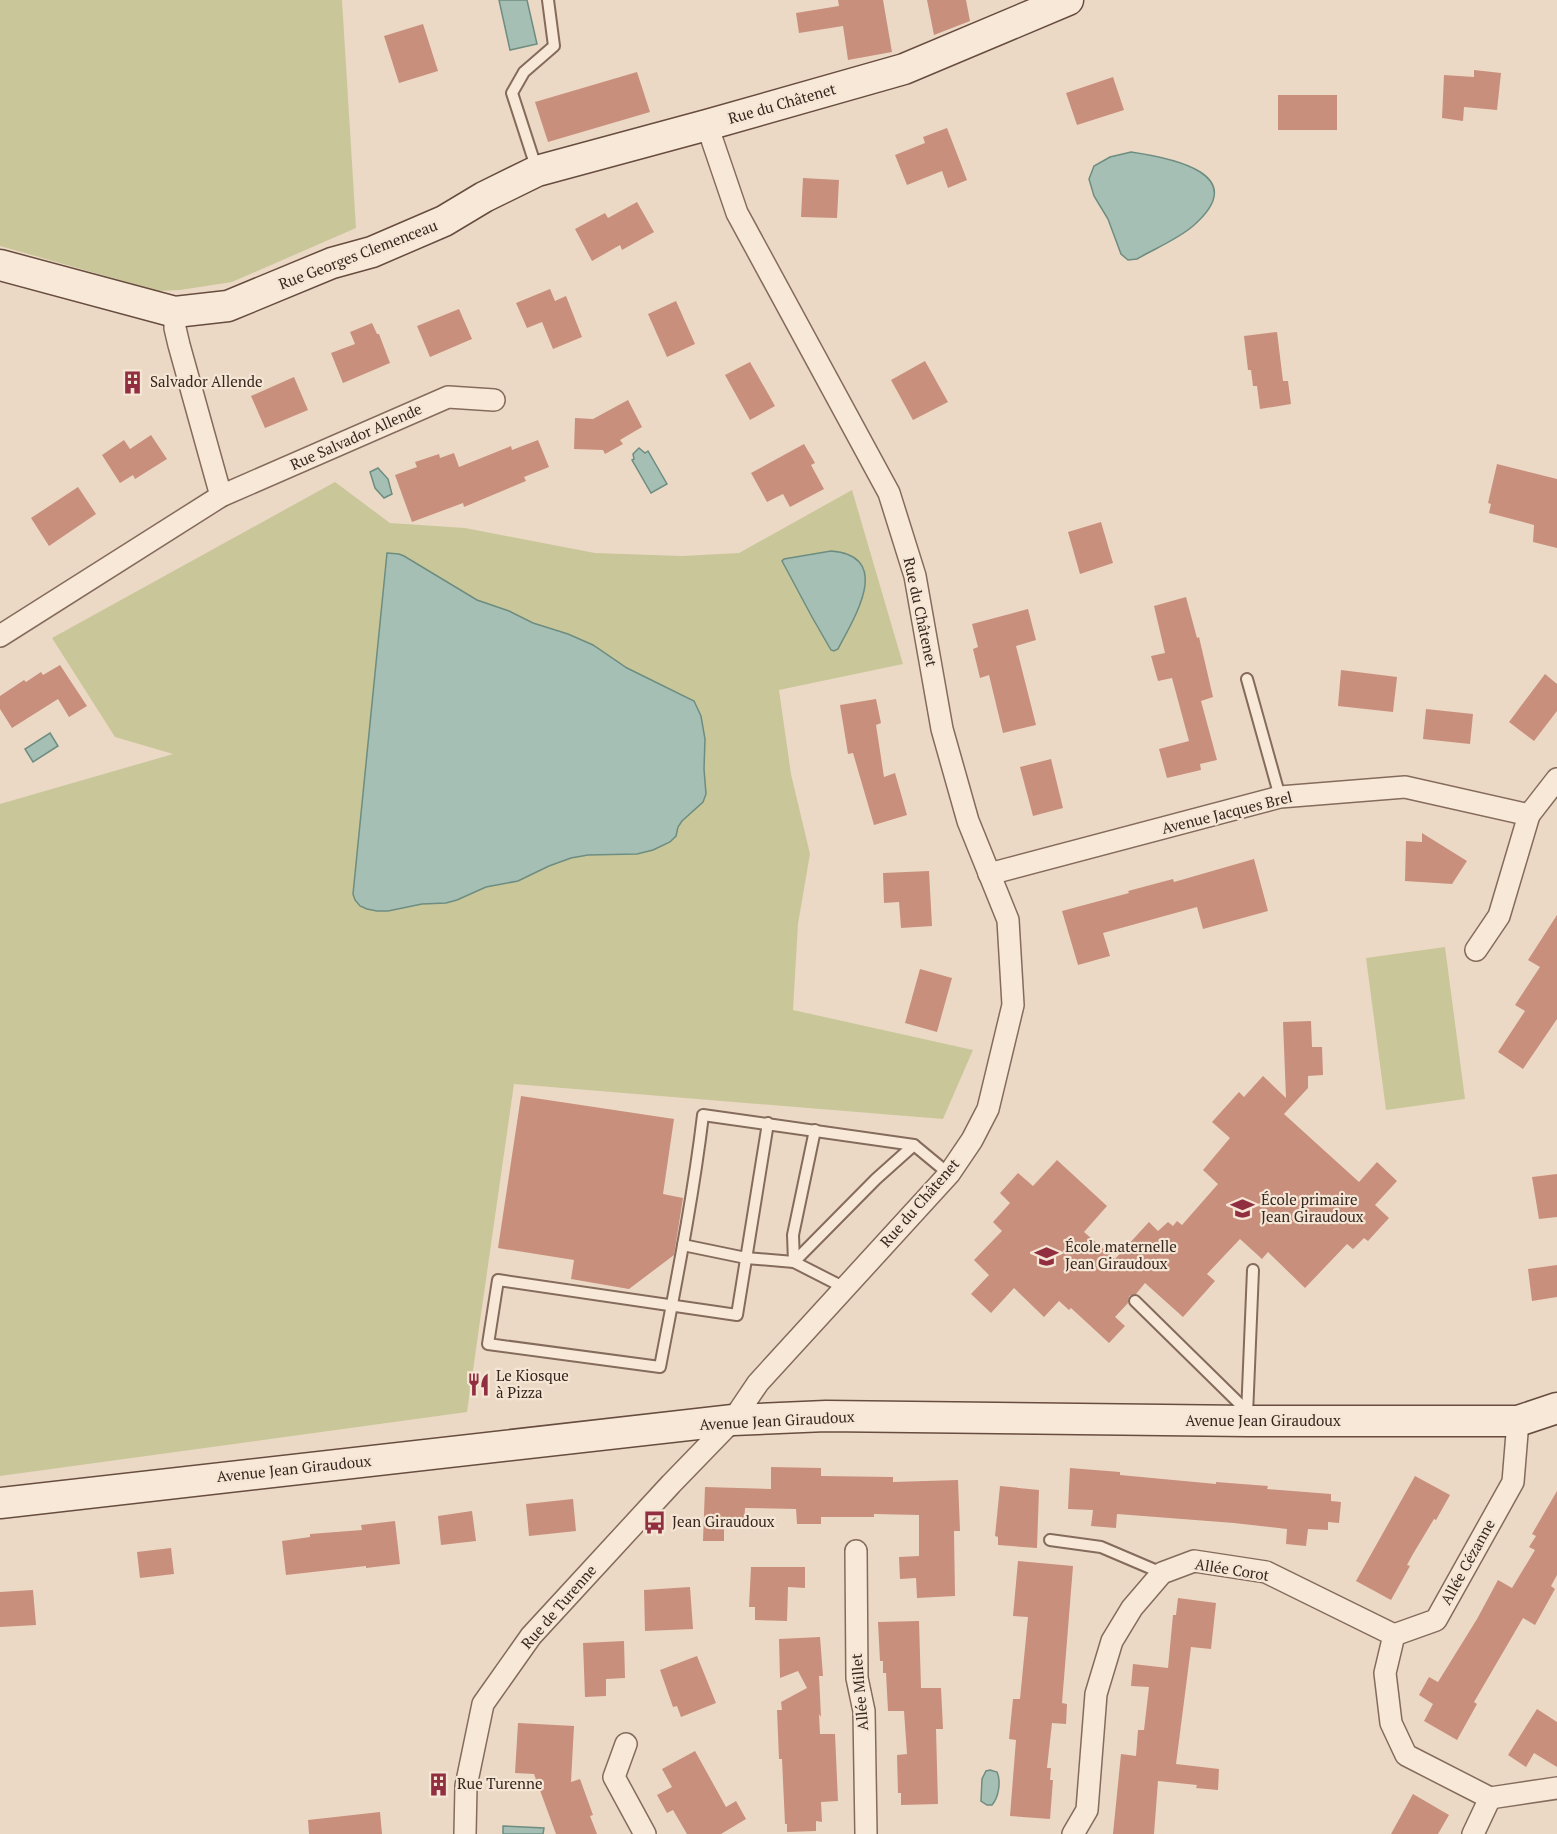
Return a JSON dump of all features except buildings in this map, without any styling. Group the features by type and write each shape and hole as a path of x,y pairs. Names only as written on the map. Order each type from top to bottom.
{"street":[{"name":"Rue du Châtenet","path":"733,1420 758,1383 949,1174 972,1140 988,1109 1013,1005 1008,920 968,821 942,729 915,576 888,493 737,213 707,125 904,69 1068,0"},
{"name":"Rue Georges Clemenceau","path":"0,265 175,312 228,306 332,263 372,252 444,221 484,197 537,171 707,125"},
{"path":"175,312 175,328 179,345 221,496"},
{"name":"Rue Salvador Allende","path":"0,636 221,496 448,397 494,400"},
{"path":"1476,950 1499,916 1529,815 1557,779"},
{"name":"Avenue Jacques Brel","path":"989,874 1280,797 1405,787 1529,815"},
{"name":"Avenue Jean Giraudoux","path":"0,1503 733,1420 826,1416 1247,1417 1518,1421 1557,1408"},
{"name":"Rue de Turenne","path":"465,1834 466,1786 483,1704 531,1636 733,1420"},
{"name":"Allée Cézanne","path":"1394,1635 1436,1620 1513,1482 1518,1421"},
{"name":"Allée Millet","path":"856,1551 857,1678 864,1711 870,1834"},
{"name":"Allée Corot","path":"1073,1834 1087,1810 1096,1694 1112,1641 1132,1608 1162,1573 1194,1561 1266,1572 1394,1635"},
{"path":"1394,1635 1385,1673 1391,1723 1406,1755 1490,1798 1557,1788"},
{"path":"626,1744 614,1777 645,1834"},
{"path":"1473,1834 1490,1798"}],"lane":[{"path":"537,171 513,93 524,72 554,46 548,0"},
{"path":"1247,679 1280,797"},
{"path":"768,1123 737,1315 672,1306 498,1280 488,1344 660,1367 672,1306 683,1245 703,1114 768,1123 914,1145 949,1174"},
{"path":"794,1263 793,1235 815,1130"},
{"path":"794,1263 876,1179 914,1145"},
{"path":"683,1245 746,1258 794,1263 845,1288"},
{"path":"1247,1417 1252,1270"},
{"path":"1135,1300 1247,1417"},
{"path":"1050,1540 1101,1547 1162,1573"}],"shaded area":[{"path":"0,0 342,0 356,228 232,282 180,290 158,291 0,246"},
{"path":"499,0 527,0 537,44 510,50"},
{"path":"1131,152 1184,164 1211,181 1214,193 1209,208 1187,231 1137,259 1128,260 1121,254 1108,219 1094,196 1089,179 1094,166 1110,157"},
{"path":"639,448 645,453 648,451 667,484 651,493 632,460 634,459 633,454"},
{"path":"378,468 388,479 392,494 384,498 375,488 370,472"},
{"path":"335,482 390,523 465,528 595,553 682,556 739,553 852,490 903,664 779,690 791,774 810,854 798,924 793,1010 973,1050 943,1119 514,1084 467,1412 0,1476 0,804 173,754 115,737 52,638"},
{"path":"831,551 850,555 861,564 865,576 864,590 853,621 838,649 834,651 831,650 782,561"},
{"path":"387,553 404,556 477,600 593,645 627,668 694,701 701,716 705,739 706,794 703,802 682,821 676,836 670,842 637,854 588,855 571,858 518,881 486,887 446,903 422,904 388,911 377,911 360,906 353,894"},
{"path":"50,733 58,746 33,762 25,749"},
{"path":"1445,947 1465,1099 1386,1110 1366,958"},
{"path":"986,1771 997,1772 999,1784 994,1802 992,1805 987,1805 981,1801 982,1779"},
{"path":"503,1826 544,1828 543,1834 503,1834"}],"place":[{"name":"Salvador Allende","path":"132,382"},
{"name":"École primaire Jean Giraudoux","path":"1243,1209"},
{"name":"École maternelle Jean Giraudoux","path":"1047,1256"},
{"name":"Le Kiosque à Pizza","path":"478,1385"},
{"name":"Jean Giraudoux","path":"654,1522"},
{"name":"Rue Turenne","path":"439,1784"}]}
